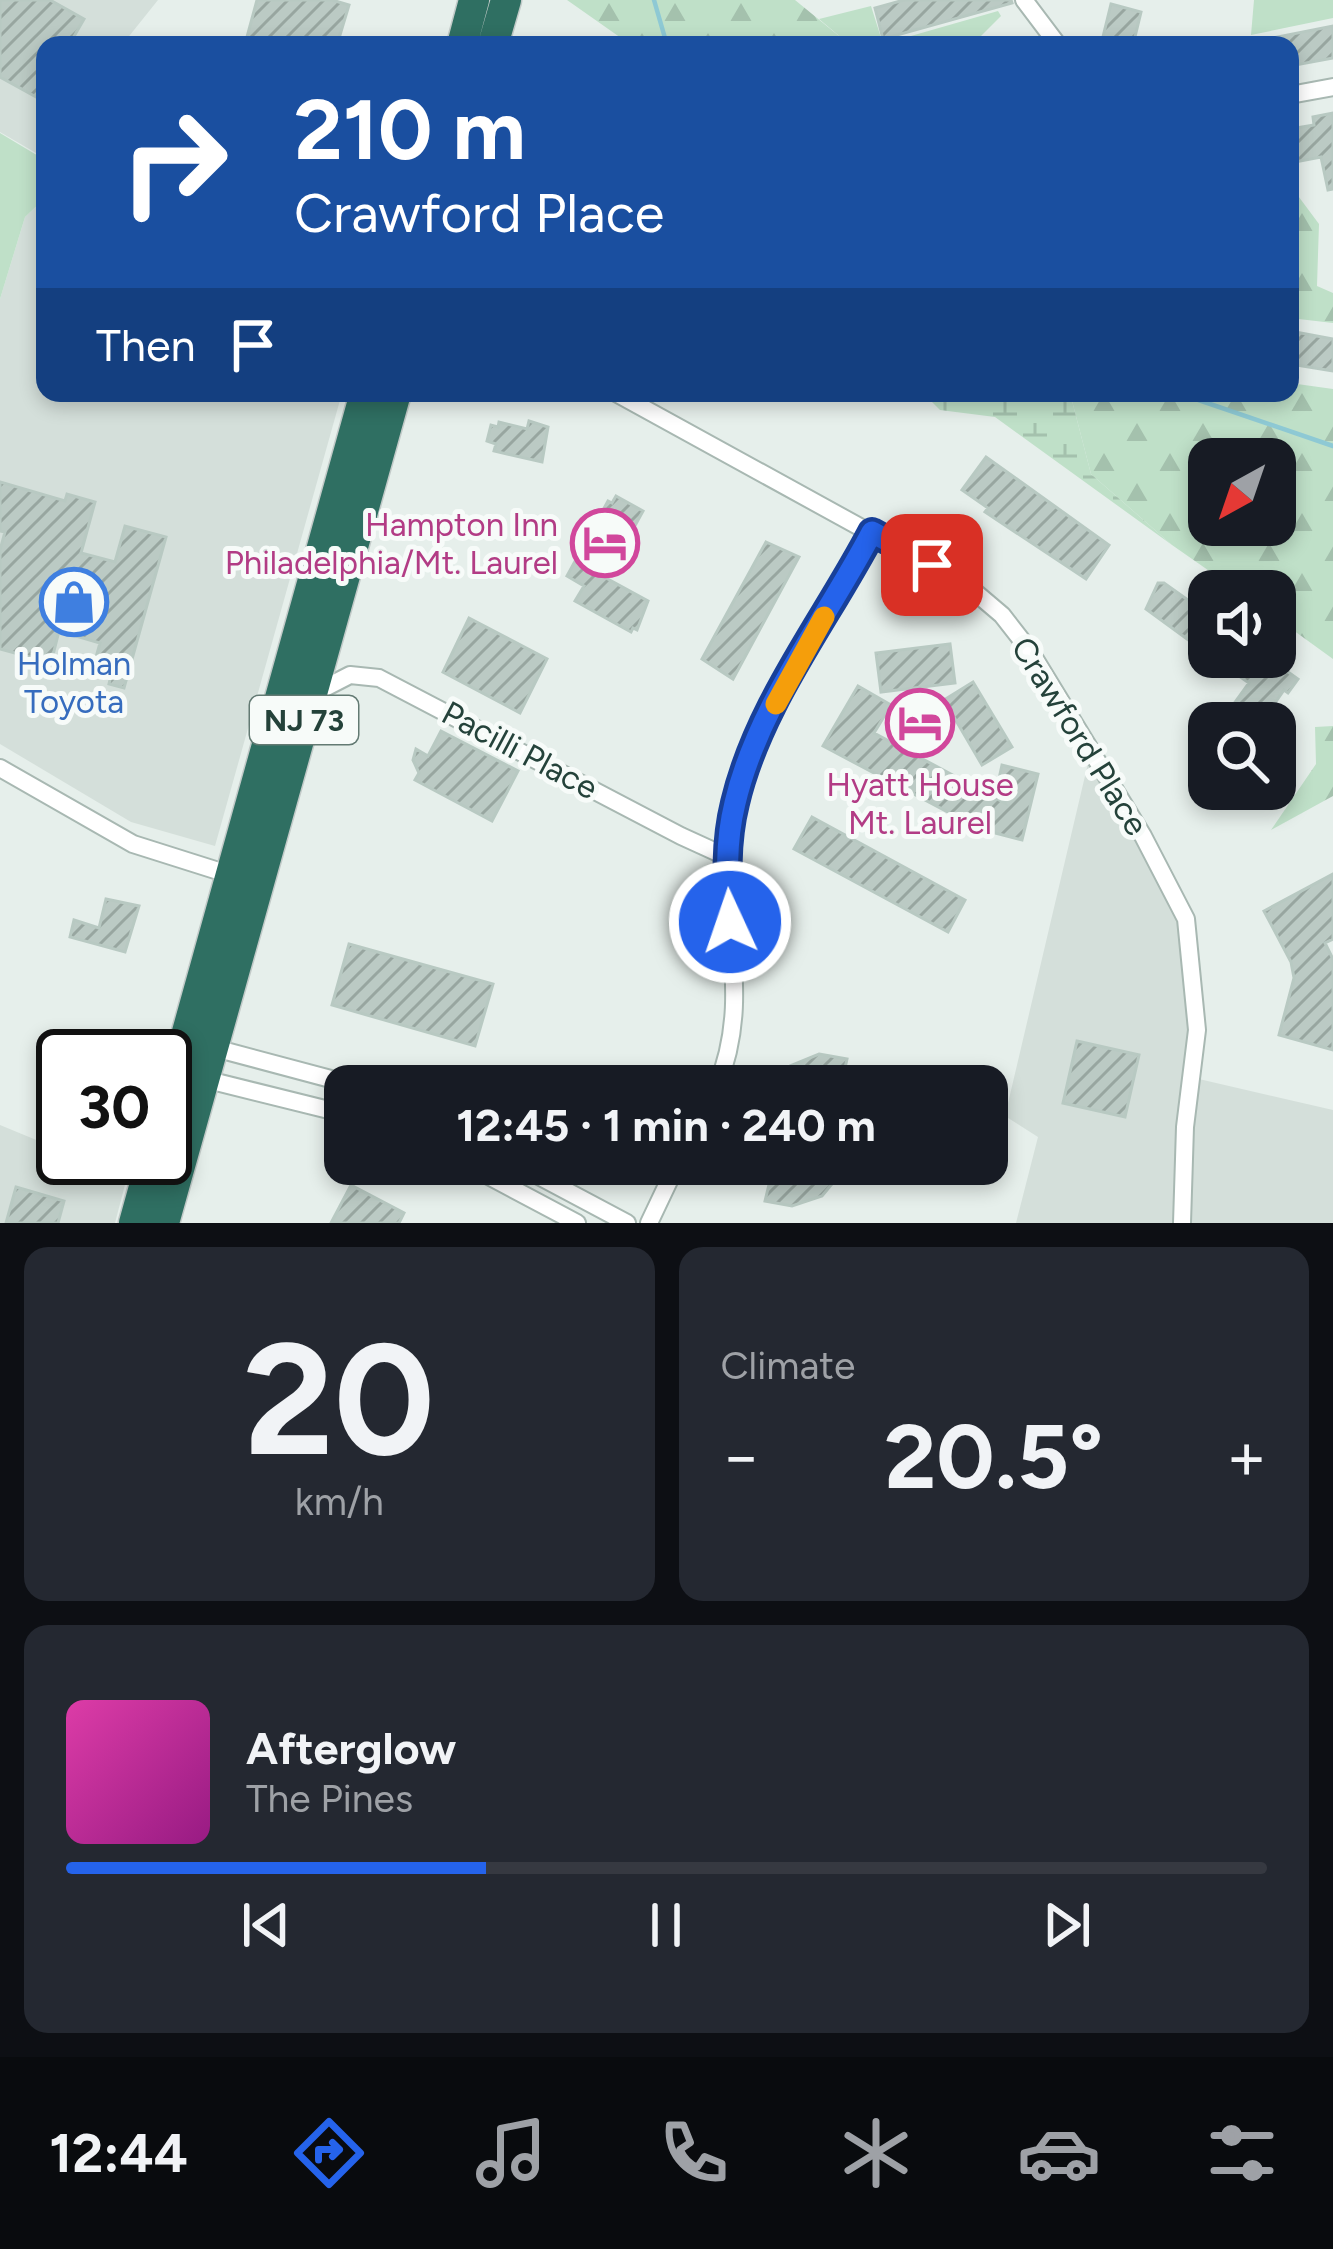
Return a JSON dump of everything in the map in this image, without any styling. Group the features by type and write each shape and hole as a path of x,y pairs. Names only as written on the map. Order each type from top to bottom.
{"highway":[{"path":"464,36 474,0"},
{"path":"496,36 506,0"},
{"name":"NJ 73","path":"199,1044 231,875 362,402"},
{"name":"NJ 73","path":"192,1068 311,697 393,402"},
{"path":"134,1223 145,1185"},
{"name":"NJ 73","path":"164,1223 171,1185"}],"street":[{"path":"1024,0 1051,36"},
{"path":"1299,93 1333,87"},
{"name":"Crawford Place","path":"633,402 969,587 1017,633 1143,836 1186,919 1197,1007 1185,1127 1182,1223"},
{"path":"725,1065 737,994 727,856 735,803 758,740 872,532"},
{"name":"Pacilli Place","path":"311,697 330,682 350,675 379,678 727,856"},
{"path":"0,768 133,844 231,875"},
{"path":"199,1044 324,1077"},
{"path":"192,1076 324,1109"},
{"path":"506,1185 577,1223"},
{"path":"555,1185 627,1223"},
{"path":"649,1223 667,1185"}],"shaded area":[{"path":"0,0 158,0 129,36 36,36 36,153 0,132"},
{"name":"Holman Toyota","path":"36,207 36,402 339,402 215,846 131,822 0,744 0,299 25,217"},
{"path":"1089,759 1154,872 1179,926 1191,986 1186,1076 1333,1110 1333,1223 1016,1223 1038,1137 1008,1118"},
{"path":"0,1125 36,1140 36,1185 125,1185 115,1223 0,1223"}],"green space":[{"path":"567,0 795,0 839,36 618,36"},
{"path":"1254,0 1333,0 1333,18 1251,35"},
{"path":"871,6 880,36 839,36 819,19"},
{"path":"998,11 1001,16 981,36 911,36"},
{"path":"0,133 36,155 36,207 25,217 0,299"},
{"path":"1299,197 1319,224 1317,286 1333,293 1333,323 1299,319"},
{"path":"1299,384 1333,389 1333,659 1296,632 1296,570 1208,570 1091,474 1072,402 1299,402"},
{"path":"932,402 1072,402 1091,474 1172,545 995,417 940,410"},
{"path":"1333,726 1333,796 1271,830 1285,810 1296,810 1296,793 1316,764 1315,727"}],"building":[{"path":"0,0 50,0 84,19 74,36 36,36 36,97 0,77"},
{"path":"257,0 332,0 349,5 340,36 247,36"},
{"path":"904,0 1012,3 894,36 882,36 875,8"},
{"path":"1111,4 1141,12 1135,36 1103,36"},
{"path":"1333,26 1333,58 1299,64 1299,36 1282,36"},
{"path":"1333,113 1333,189 1328,190 1321,157 1299,161 1299,128 1314,125 1313,117"},
{"path":"1299,333 1333,339 1333,371 1299,365"},
{"path":"529,421 548,427 542,462 494,451 496,444 487,441 491,425 498,427 499,422 527,429"},
{"path":"986,457 1109,545 1086,579 985,512 988,508 962,490"},
{"name":"Holman Toyota","path":"0,482 65,501 67,494 95,502 81,553 115,562 125,526 166,537 124,688 109,684 113,667 95,661 100,643 59,631 51,663 0,649 0,550 5,532 0,531"},
{"name":"Hampton Inn Philadelphia/Mt. Laurel","path":"616,496 643,511 606,578 648,601 637,630 631,632 575,601 584,586 567,576 608,501 612,503"},
{"path":"766,542 799,557 733,679 702,659"},
{"path":"1158,583 1188,600 1188,640 1146,609"},
{"path":"469,618 547,659 520,713 443,672"},
{"path":"950,644 955,683 881,692 876,653"},
{"path":"1242,678 1298,679 1276,702 1235,702 1249,683"},
{"path":"973,682 1012,747 982,765 944,700"},
{"path":"858,686 891,705 874,733 1005,803 997,788 1002,765 1038,774 1022,840 980,829 823,746"},
{"path":"441,731 518,771 492,821 415,780 419,773 413,760 416,749 428,756"},
{"path":"812,817 965,900 948,932 794,849"},
{"path":"1333,874 1333,939 1325,943 1333,959 1333,1050 1279,1035 1294,978 1291,962 1264,911"},
{"path":"106,899 139,906 125,952 70,937 74,920 99,928"},
{"path":"349,944 493,984 475,1046 332,1005"},
{"path":"1077,1041 1139,1055 1125,1117 1063,1103"},
{"path":"819,1054 847,1059 846,1065 792,1065"},
{"path":"351,1185 404,1213 399,1223 331,1223"},
{"path":"769,1185 831,1185 822,1196 792,1206 765,1201"},
{"path":"16,1187 64,1201 58,1223 6,1223"}],"waterway":[{"path":"654,0 664,36"},
{"path":"1204,402 1333,446"}],"slow traffic":[{"path":"776,704 824,617"}],"place":[{"name":"Hampton Inn Philadelphia/Mt. Laurel","path":"605,543"},
{"name":"Holman Toyota","path":"74,602"},
{"name":"Hyatt House Mt. Laurel","path":"920,723"}],"route":[{"path":"730,922 728,847 741,782 763,729 872,532 932,565"}]}
